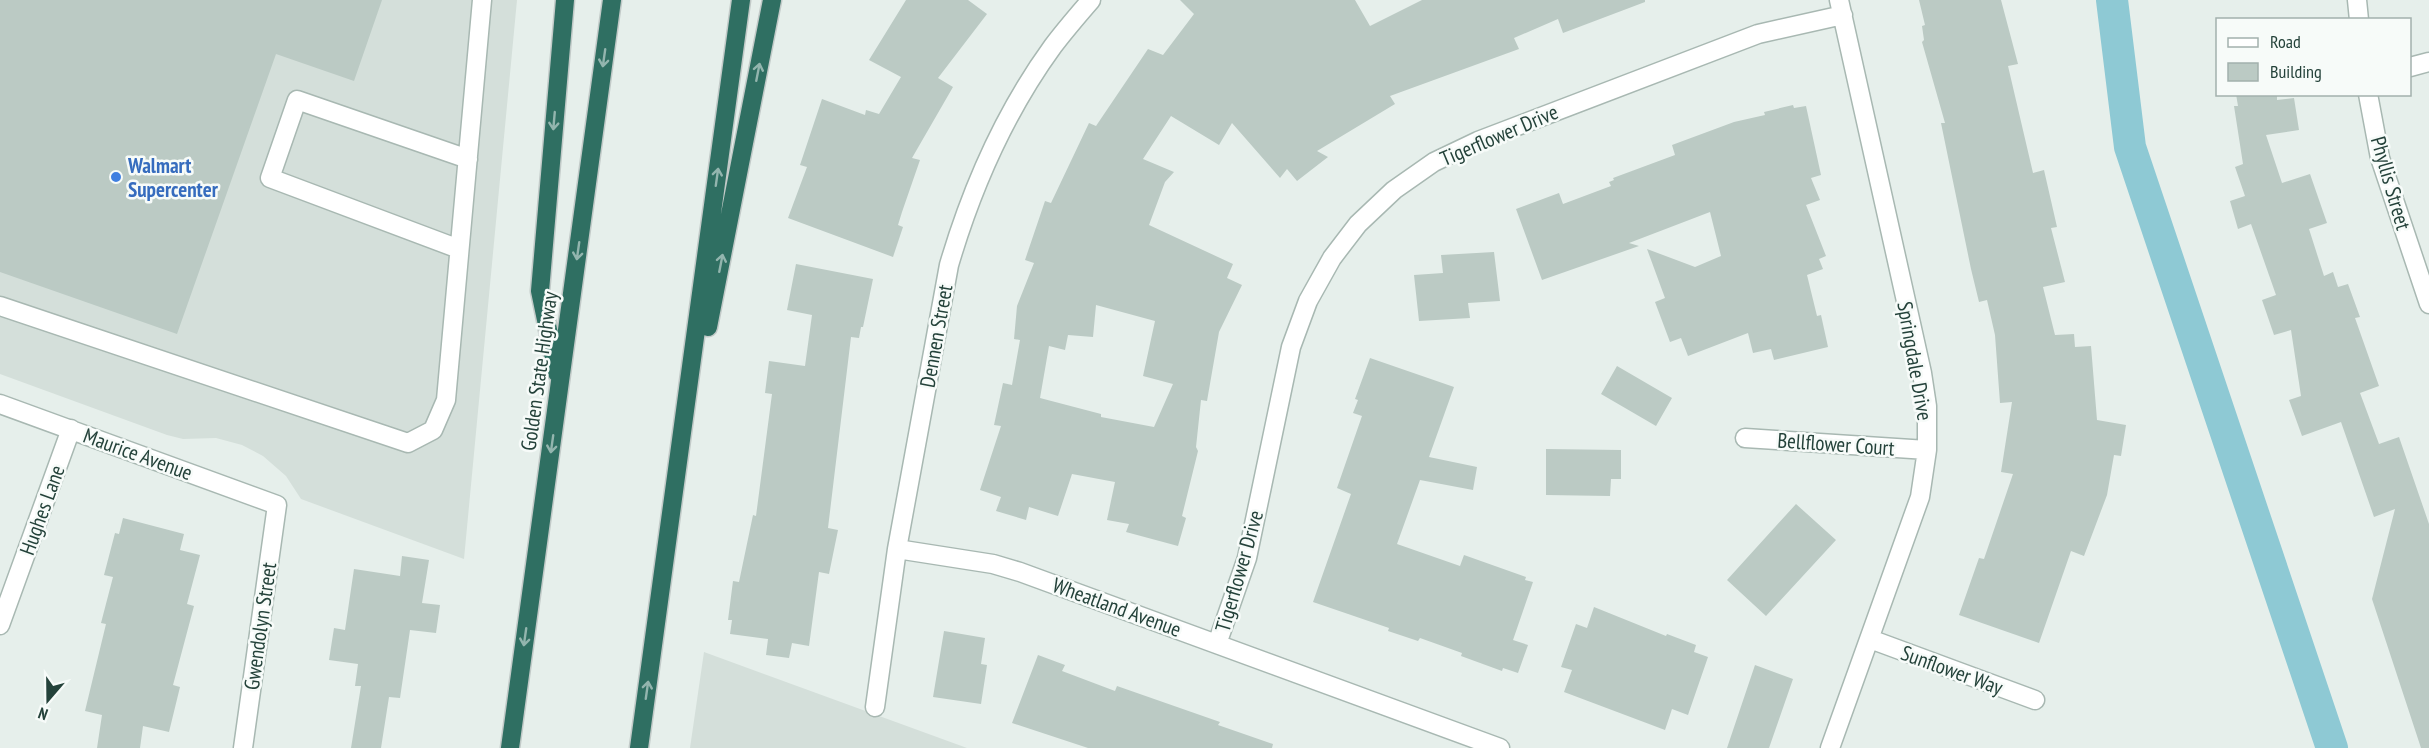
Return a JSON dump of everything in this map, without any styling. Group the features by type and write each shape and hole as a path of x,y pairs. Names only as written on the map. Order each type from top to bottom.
{"highway":[{"path":"560,386 540,291 565,0"},
{"name":"Golden State Highway","path":"510,748 612,0"},
{"path":"639,748 741,0"},
{"path":"673,506 772,0"}],"street":[{"path":"0,306 408,443 432,430 446,399 482,0"},
{"name":"Dennen Street","path":"875,707 897,549 949,265 984,167 1015,105 1053,46 1091,0"},
{"path":"2357,0 2359,18"},
{"name":"Springdale Drive","path":"1830,748 1920,497 1927,450 1927,406 1922,373 1841,7"},
{"name":"Tigerflower Drive","path":"1217,644 1247,558 1291,346 1308,301 1332,258 1358,224 1394,190 1434,162 1478,141 1758,34 1841,7"},
{"path":"2411,66 2429,62"},
{"name":"Phyllis Street","path":"2368,96 2380,158 2429,304"},
{"path":"459,249 270,178 297,100 468,159"},
{"name":"Maurice Avenue","path":"0,404 277,505"},
{"name":"Hughes Lane","path":"0,625 71,429"},
{"name":"Bellflower Court","path":"1745,438 1927,450"},
{"name":"Gwendolyn Street","path":"243,748 277,505"},
{"name":"Wheatland Avenue","path":"897,549 1002,566 1500,748"},
{"name":"Sunflower Way","path":"1870,639 2035,700"}],"shaded area":[{"path":"0,0 517,0 464,559 301,499 286,476 263,456 242,445 216,438 183,439 167,435 0,374"},
{"path":"704,652 967,748 690,748"}],"building":[{"name":"Walmart Supercenter","path":"0,0 382,0 354,81 276,54 177,334 0,272"},
{"path":"906,0 968,0 987,14 938,78 953,87 912,158 920,160 898,225 903,227 893,257 788,218 807,167 800,165 822,99 865,115 866,110 879,114 901,77 869,60"},
{"path":"1180,0 1355,0 1370,26 1422,0 1645,0 1645,2 1563,33 1558,19 1514,38 1519,49 1390,96 1395,104 1317,151 1328,157 1297,181 1287,169 1280,178 1232,123 1219,145 1171,116 1143,159 1174,172 1165,182 1149,225 1233,264 1227,278 1242,285 1219,332 1207,401 1201,400 1196,447 1198,451 1182,516 1186,518 1178,546 1126,532 1129,524 1107,520 1115,482 1072,474 1058,516 1029,507 1026,520 996,511 1001,497 980,490 1001,426 994,425 1003,383 1012,385 1020,340 1014,339 1017,306 1034,263 1025,260 1045,201 1051,203 1089,123 1096,126 1148,49 1163,55 1194,14","holes":["1096,305 1155,321 1143,376 1173,384 1154,427 1101,417 1101,414 1040,398 1049,346 1065,350 1068,335 1093,337"]},
{"path":"1919,0 2001,0 2018,64 2008,66 2033,173 2044,170 2057,227 2051,228 2065,282 2043,287 2055,335 2074,334 2075,347 2091,346 2097,420 2126,425 2121,456 2114,455 2107,495 2084,556 2071,551 2039,643 1959,615 1979,558 1984,559 2013,474 2001,472 2012,402 2000,403 1995,335 1987,300 1979,302 1971,269 1941,123 1945,123 1922,42 1924,40 1922,26 1925,25"},
{"path":"2236,96 2277,96 2277,100 2294,98 2299,130 2266,135 2282,183 2310,174 2327,223 2309,229 2324,276 2333,272 2338,287 2348,284 2360,317 2355,318 2379,386 2360,393 2379,444 2399,437 2429,524 2429,748 2421,748 2372,599 2395,509 2374,517 2341,422 2302,436 2289,400 2301,396 2291,330 2274,335 2262,300 2276,295 2251,224 2238,229 2230,201 2245,196 2235,167 2243,164 2234,106 2238,106"},
{"path":"1793,105 1794,108 1806,106 1821,175 1811,178 1820,200 1806,205 1826,256 1819,259 1823,269 1807,275 1817,316 1821,315 1828,347 1774,360 1771,349 1753,353 1748,333 1688,356 1681,338 1670,342 1655,302 1665,298 1647,249 1695,267 1721,256 1710,212 1629,243 1639,246 1542,280 1516,209 1559,193 1563,204 1611,186 1609,182 1614,180 1613,178 1675,155 1672,145 1734,122 1765,115 1764,112"},
{"path":"1494,252 1500,301 1468,303 1470,318 1419,321 1414,275 1443,273 1441,255"},
{"path":"796,264 873,279 859,338 851,337 828,528 838,530 829,574 819,572 809,646 792,643 789,658 766,655 768,639 730,634 732,620 728,620 733,581 739,582 753,515 756,516 772,394 765,393 769,361 805,366 812,315 787,310"},
{"path":"1370,358 1454,387 1429,457 1477,467 1473,490 1420,480 1397,544 1460,566 1464,555 1526,577 1525,580 1533,582 1513,640 1528,645 1518,673 1503,668 1502,671 1461,656 1462,653 1420,638 1418,641 1388,631 1389,628 1313,602 1351,494 1337,488 1362,416 1353,413 1358,400 1355,399"},
{"path":"1617,366 1672,398 1656,426 1601,394"},
{"path":"1546,449 1621,450 1621,479 1611,479 1610,496 1546,495"},
{"path":"1796,504 1836,540 1766,616 1727,580"},
{"path":"123,518 184,534 180,550 200,555 187,604 194,606 173,685 180,687 169,732 143,726 140,748 97,748 102,715 85,711 106,624 101,623 113,577 104,575 115,533 119,534"},
{"path":"402,556 429,560 422,603 440,605 436,633 410,630 400,698 389,697 381,748 351,748 361,686 355,686 358,664 329,660 334,628 345,630 354,569 400,576"},
{"path":"1594,607 1666,636 1667,634 1696,645 1694,652 1708,657 1688,715 1672,709 1665,730 1564,692 1572,670 1561,667 1576,624 1587,628"},
{"path":"944,631 985,638 981,664 987,665 981,704 933,697"},
{"path":"1038,655 1065,665 1062,671 1115,691 1117,686 1220,722 1218,725 1273,744 1272,748 1088,748 1012,723"},
{"path":"1755,665 1793,679 1769,748 1727,748"}],"waterway":[{"path":"2112,0 2130,147 2332,748"}],"place":[{"name":"Walmart Supercenter","path":"116,177"}]}
